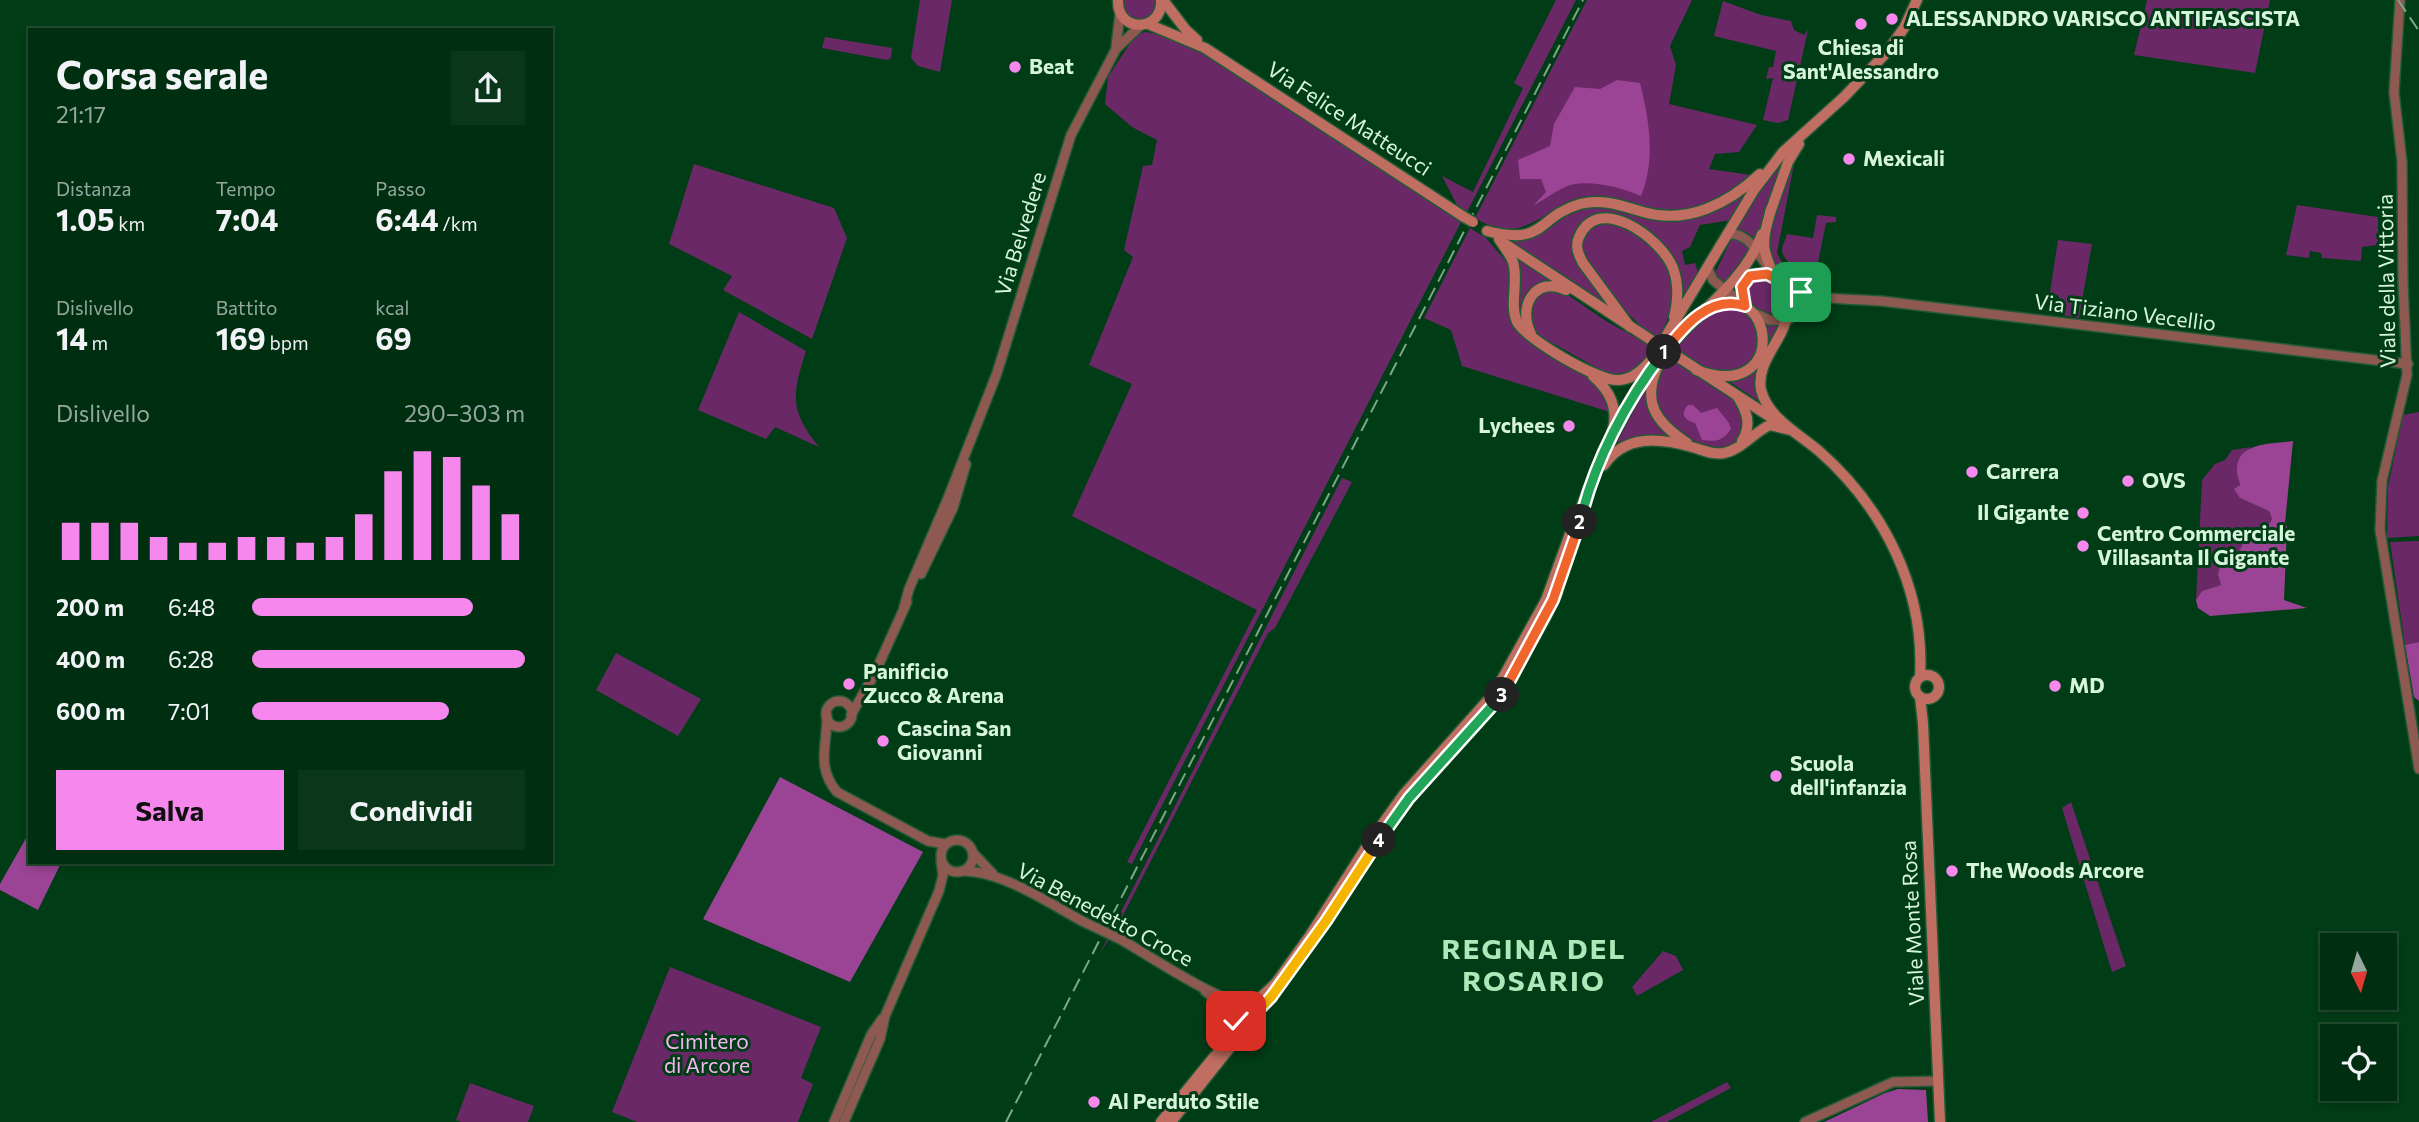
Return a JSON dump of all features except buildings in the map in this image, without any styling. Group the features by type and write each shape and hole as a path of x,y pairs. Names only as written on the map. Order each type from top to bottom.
{"main road":[{"name":"Via Felice Matteucci","path":"1144,24 1159,13 1162,0"},
{"name":"Via Felice Matteucci","path":"1162,0 1186,30 1205,48 1487,231 1585,298"},
{"path":"1487,231 1514,236 1534,233 1567,210 1580,204 1595,202 1610,202 1666,216 1702,212 1720,204 1743,190 1820,120 1888,52 1904,28 1917,0"},
{"name":"Via Felice Matteucci","path":"1118,4 1126,20 1144,24 1205,48"},
{"path":"1161,1122 1232,1038 1235,1028 1233,1007 1261,998 1276,982 1404,794 1495,692 1546,600 1588,490 1619,424 1650,370 1688,324 1742,271 1755,250 1791,155 1820,120"},
{"path":"1669,331 1759,184 1783,152"},
{"path":"1771,209 1764,239 1765,250 1786,298 1787,321 1767,357 1761,389 1770,407 1790,430"},
{"path":"1630,327 1578,253 1580,235 1588,225 1596,221 1616,220 1631,225 1653,239 1673,269 1677,286 1676,308 1665,352 1653,381 1653,407 1664,427 1693,447"},
{"path":"1499,239 1514,265 1514,304 1519,325 1532,338 1590,373 1605,387 1611,398 1615,417 1611,439"},
{"path":"1532,338 1524,313 1529,299 1534,292 1543,288 1561,287 1585,298 1790,430"},
{"path":"1688,324 1719,304 1745,306 1756,314 1764,342 1758,359 1740,374 1724,377 1696,370"},
{"path":"1590,373 1608,379 1627,378 1665,352"},
{"path":"1736,394 1749,421 1737,448"},
{"path":"1171,1122 1250,1019 1300,960 1405,804 1507,686 1553,600 1580,524 1588,490 1611,454 1632,442 1654,440 1713,453 1728,452 1770,425 1790,430"},
{"name":"Viale Monte Rosa","path":"1790,430 1838,469 1870,507 1888,536 1911,595 1925,676"},
{"name":"Viale Monte Rosa","path":"1925,676 1915,685 1920,697 1923,723 1940,1122"},
{"name":"Viale Monte Rosa","path":"1923,723 1932,698 1939,688 1937,681 1925,676"},
{"path":"1920,697 1932,698"},
{"path":"1244,1003 1252,1008 1250,1019"},
{"path":"1233,1018 1240,1023 1250,1019"}],"street":[{"name":"Viale della Vittoria","path":"2400,0 2394,92 2402,162 2407,375 2382,481 2380,530 2419,769"},
{"name":"Via Belvedere","path":"904,607 1001,362 1068,143 1078,118 1116,49 1119,31 1118,4"},
{"name":"Via Belvedere","path":"1116,49 1144,24"},
{"path":"1729,234 1737,234 1747,239 1776,276"},
{"path":"1708,270 1713,280 1745,306"},
{"path":"1745,306 1742,287 1750,276 1776,276"},
{"name":"Via Tiziano Vecellio","path":"1776,276 1809,295 2407,364"},
{"path":"1756,314 1770,320 1787,321 1814,302 1839,297"},
{"name":"Via Belvedere","path":"852,715 870,683 953,508 974,435"},
{"path":"936,541 945,516 943,509 949,506 962,480"},
{"name":"Via Belvedere","path":"923,569 925,551"},
{"path":"870,683 858,694 830,705 824,770 828,782 837,792 928,841 946,844 956,840 963,841 971,848 972,863 939,891"},
{"path":"826,746 852,715 849,706 841,702"},
{"path":"827,716 834,726 845,725"},
{"path":"928,841 951,871 961,872"},
{"path":"844,1122 880,1039 885,1016 939,891 943,875 941,860 946,844"},
{"name":"Via Benedetto Croce","path":"973,853 994,876"},
{"name":"Via Benedetto Croce","path":"961,872 976,871 994,876 1122,940 1199,985 1232,1001 1244,1003"},
{"name":"Via Benedetto Croce","path":"1199,985 1226,1008 1233,1018"},
{"path":"834,1122 871,1035 885,1016"},
{"path":"1805,1122 1893,1082 1938,1081"}],"green space":[{"path":"920,0 952,0 940,72 918,66 911,58"},
{"path":"1121,0 1157,0 1150,16 1137,20 1125,15"},
{"path":"1556,0 1576,0 1467,212 1457,205 1442,176 1473,192 1523,88 1514,83"},
{"path":"1587,0 1692,0 1670,46 1676,65 1669,104 1757,125 1739,152 1715,154 1709,169 1751,175 1717,197 1680,211 1653,210 1610,199 1584,197 1521,227 1511,229 1489,225 1475,218"},
{"path":"2147,0 2270,0 2255,73 2134,55"},
{"path":"1723,1 1761,15 1791,21 1794,30 1804,35 1808,30 1788,120 1778,123 1763,120 1773,78 1766,79 1769,67 1773,67 1776,51 1714,36"},
{"path":"1146,32 1190,45 1461,222 1132,864 1127,862 1257,610 1072,516 1132,384 1089,365 1133,257 1124,250 1143,166 1152,165 1157,140 1132,127 1105,104 1108,77 1136,34"},
{"path":"825,37 892,48 891,58 887,60 822,48"},
{"path":"1795,159 1777,253 1787,269 1799,279 1830,288 1828,292 1799,286 1781,276 1771,262 1768,244 1771,225"},
{"path":"1782,163 1756,239 1746,232 1736,230 1766,180"},
{"path":"694,164 834,208 847,238 812,339 723,290 732,276 669,244"},
{"path":"1747,191 1732,220 1700,225 1690,247 1682,251 1685,265 1695,263 1699,276 1680,305 1671,270 1660,243 1640,225 1603,216 1573,244 1610,307 1507,240 1538,235 1571,213 1586,207 1607,207 1655,220 1684,219 1710,212"},
{"path":"2297,205 2378,217 2378,245 2362,247 2361,261 2322,258 2321,253 2310,251 2309,258 2286,255"},
{"path":"1817,215 1836,217 1836,222 1826,223 1814,282 1797,272 1782,251 1787,234 1813,238"},
{"path":"1611,223 1642,235 1662,258 1668,270 1672,296 1666,323 1659,337 1642,327 1617,303 1583,258 1580,247 1586,231 1598,224"},
{"path":"1470,228 1486,238 1511,267 1522,334 1531,343 1602,388 1613,413 1462,366 1451,330 1424,318"},
{"path":"1732,238 1739,238 1750,249 1750,253 1725,283 1718,280 1715,273"},
{"path":"2058,240 2092,244 2079,318 2056,314 2059,296 2050,292"},
{"path":"1514,256 1555,283 1525,300 1519,316"},
{"path":"1761,277 1772,282 1779,293 1782,306 1779,317 1760,312 1749,299 1747,286 1755,278"},
{"path":"1562,291 1606,321 1655,348 1634,369 1614,374 1606,373 1545,339 1532,329 1529,306 1542,292"},
{"path":"1729,306 1749,315 1757,330 1758,347 1751,363 1744,368 1736,372 1720,372 1694,361 1672,346 1710,310"},
{"path":"739,312 806,351 798,379 796,401 802,422 819,447 775,427 766,439 698,410"},
{"path":"1763,321 1780,324 1761,368 1760,402 1727,380 1753,364 1765,351 1767,333"},
{"path":"1666,356 1713,384 1735,401 1743,424 1739,438 1734,443 1718,449 1711,448 1668,425 1661,416 1655,395 1656,383"},
{"path":"1647,386 1650,411 1669,436 1639,436 1617,442"},
{"path":"2419,412 2419,536 2387,538 2388,487 2403,415"},
{"path":"2251,447 2239,465 2240,498 2269,511 2272,519 2265,532 2243,543 2239,552 2218,575 2221,585 2202,591 2196,600 2202,480 2215,464 2225,460 2232,450"},
{"path":"1342,478 1352,482 1275,628 1268,633 1119,923 1099,955"},
{"path":"2419,541 2419,642 2405,645 2390,542"},
{"path":"616,653 701,699 678,736 596,690"},
{"path":"2071,802 2126,966 2112,972 2062,808"},
{"path":"1663,951 1676,956 1683,970 1637,996 1632,987"},
{"name":"Cimitero di Arcore","path":"670,967 821,1027 801,1078 813,1084 798,1122 637,1122 612,1112"},
{"path":"1727,1082 1731,1088 1667,1122 1651,1122"},
{"path":"470,1083 534,1106 528,1122 456,1120"}],"shaded area":[{"path":"1617,80 1640,83 1643,97 1650,153 1641,196 1623,189 1581,183 1563,188 1533,206 1546,192 1541,179 1520,179 1518,160 1550,146 1554,124 1575,87 1600,89"},
{"path":"1688,405 1693,405 1701,413 1717,408 1731,429 1719,440 1702,440 1695,423 1684,416"},
{"path":"2293,441 2285,523 2284,600 2307,608 2210,616 2198,608 2196,600 2202,591 2221,585 2218,575 2220,566 2239,552 2243,543 2265,532 2272,519 2269,511 2240,498 2234,489 2240,485 2237,470 2239,459 2250,448"},
{"path":"2419,642 2419,701 2414,697 2405,645"},
{"path":"780,777 923,852 850,982 703,919"},
{"path":"28,835 28,864 61,864 38,910 0,890 0,884"},
{"path":"1898,1089 1926,1090 1928,1122 1824,1122 1885,1093"}],"railway":[{"path":"1006,1122 1583,0"},
{"path":"2398,0 2419,31"}],"place":[{"name":"ALESSANDRO VARISCO ANTIFASCISTA","path":"1892,19"},
{"name":"Chiesa di Sant'Alessandro","path":"1861,24"},
{"name":"Beat","path":"1015,67"},
{"name":"Mexicali","path":"1849,159"},
{"name":"Lychees","path":"1569,426"},
{"name":"Carrera","path":"1972,472"},
{"name":"OVS","path":"2128,481"},
{"name":"Il Gigante","path":"2083,513"},
{"name":"Centro Commerciale Villasanta Il Gigante","path":"2083,546"},
{"name":"Panificio Zucco & Arena","path":"849,684"},
{"name":"MD","path":"2055,686"},
{"name":"Cascina San Giovanni","path":"883,741"},
{"name":"Scuola dell'infanzia","path":"1776,776"},
{"name":"The Woods Arcore","path":"1952,871"},
{"name":"Al Perduto Stile","path":"1094,1102"}],"district":[{"name":"REGINA DEL ROSARIO","path":"1534,965"}],"route":[{"path":"1236,1021 1247,1022 1273,995 1300,960 1409,798 1507,686 1553,600 1580,524 1588,490 1611,439 1650,370 1688,324 1709,309 1730,303 1745,306 1742,287 1750,276 1776,276 1801,292"}]}
